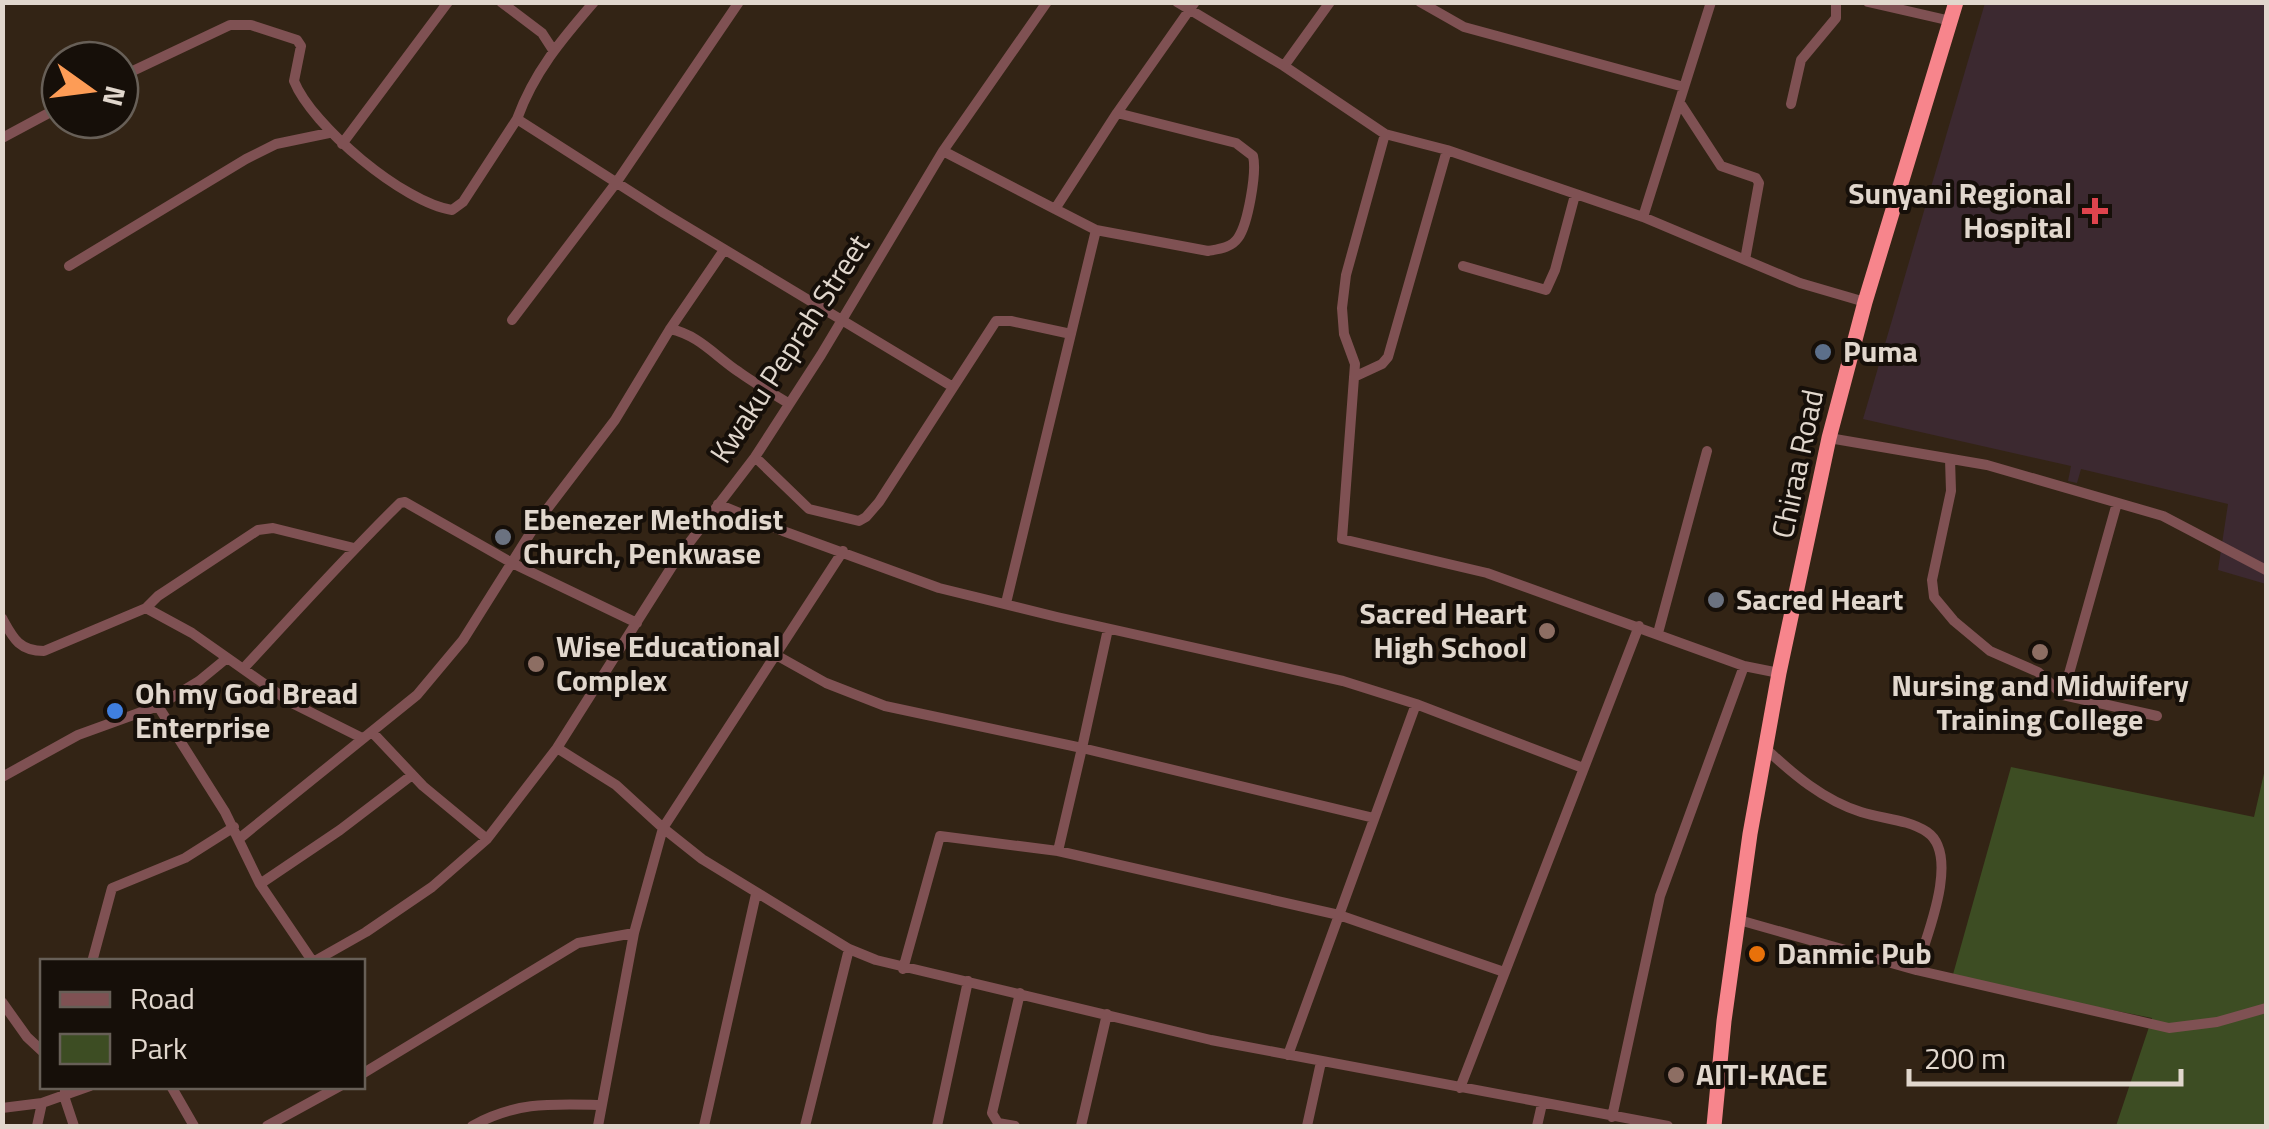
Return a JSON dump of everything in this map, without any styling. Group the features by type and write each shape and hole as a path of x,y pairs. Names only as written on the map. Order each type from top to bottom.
{"highway":[{"name":"Chiraa Road","path":"1714,1126 1724,1022 1765,748 1829,438 1865,302 1956,2"}],"street":[{"path":"342,144 448,2"},
{"path":"501,2 542,33 552,50"},
{"path":"140,68 230,25 265,29 300,42 294,80 329,133 426,202 452,210 462,202 517,119 529,85 552,50 594,2"},
{"path":"512,320 616,183 739,2"},
{"name":"Kwaku Peprah Street","path":"318,959 432,888 486,839 557,748 676,560 755,457 943,151 1047,2"},
{"path":"1177,2 1193,6 1385,134 1447,150 1643,217 1800,283 1865,302"},
{"path":"1284,66 1330,2"},
{"path":"1420,2 1464,27 1684,87"},
{"path":"1643,217 1711,2"},
{"path":"1791,104 1801,60 1836,18 1836,2"},
{"path":"1868,2 1951,21"},
{"path":"1055,209 1193,6"},
{"path":"1680,103 1720,166 1759,182 1744,260"},
{"path":"943,151 1096,230 1208,251 1226,248 1238,238 1252,188 1254,156 1236,142 1117,113"},
{"path":"2,138 40,118"},
{"path":"517,119 952,387"},
{"path":"68,266 246,158 276,144 329,133"},
{"path":"1385,134 1344,292 1344,334 1354,377 1342,539 1487,574 1744,666 1779,673"},
{"path":"1354,377 1388,357 1447,150"},
{"path":"1463,266 1546,290 1575,195"},
{"path":"1006,603 1096,230"},
{"path":"93,959 112,888 237,832 417,695 463,640 538,522 615,420 724,250"},
{"path":"755,457 809,509 859,521 879,502 996,321 1071,334"},
{"path":"670,329 686,332 702,342 740,374 788,403"},
{"path":"1829,438 1987,465 2118,503 2176,521 2266,570"},
{"path":"1658,633 1707,451"},
{"path":"1950,459 1952,491 1932,580 1934,598 1990,651 2038,672 2063,695 2158,716"},
{"path":"243,668 400,502 512,563 637,623"},
{"path":"2063,695 2118,503"},
{"path":"718,504 926,584 1343,681 1416,704 1583,768"},
{"path":"2,618 16,642 29,651 44,651 146,608 170,587 258,530 273,528 354,548"},
{"path":"598,1126 634,933 662,828 843,551"},
{"path":"146,608 192,633 290,702 367,735 486,839"},
{"path":"1460,1088 1639,626"},
{"path":"1058,850 1108,628"},
{"path":"776,655 826,683 885,706 1082,748 1374,818"},
{"path":"2,777 78,735 158,706 199,681 226,658"},
{"path":"1612,1118 1660,896 1744,666"},
{"path":"1288,1055 1416,704"},
{"path":"158,706 237,832 260,884 311,959"},
{"path":"557,748 616,785 662,828 756,894 850,948 903,968 1020,992 1211,1040 1668,1126"},
{"path":"1765,748 1793,774 1831,799 1861,812 1916,826 1937,841 1942,852 1942,878 1916,970"},
{"path":"260,884 412,775"},
{"path":"903,968 940,836 1058,850 1339,915 1504,972"},
{"path":"704,1126 756,894"},
{"path":"1740,920 1916,970 2170,1028 2217,1022 2266,1008"},
{"path":"365,1072 578,942 634,933"},
{"path":"805,1126 850,948"},
{"path":"937,1126 968,981"},
{"path":"1015,1126 998,1123 992,1113 1020,992"},
{"path":"2,1002 40,1049"},
{"path":"1081,1126 1107,1014"},
{"path":"1307,1126 1321,1062"},
{"path":"173,1089 194,1126"},
{"path":"266,1126 334,1089"},
{"path":"2,1108 42,1103 65,1092 74,1126"},
{"path":"37,1126 42,1103"},
{"path":"472,1126 494,1114 535,1104 602,1105"},
{"path":"1537,1126 1542,1104"}],"shaded area":[{"name":"Sunyani Regional Hospital","path":"1985,3 2266,3 2266,584 2218,570 2228,504 2081,469 2077,483 2068,481 2071,466 1863,419"}],"green space":[{"path":"2266,765 2266,1126 2116,1126 2152,1018 1952,978 2011,767 2254,817"}],"place":[{"name":"Sunyani Regional Hospital","path":"2095,211"},
{"name":"Puma","path":"1823,352"},
{"name":"Ebenezer Methodist Church, Penkwase","path":"503,537"},
{"name":"Sacred Heart","path":"1716,600"},
{"name":"Sacred Heart High School","path":"1547,631"},
{"name":"Nursing and Midwifery Training College","path":"2040,652"},
{"name":"Wise Educational Complex","path":"536,664"},
{"name":"Oh my God Bread Enterprise","path":"115,711"},
{"name":"Danmic Pub","path":"1757,954"},
{"name":"AITI-KACE","path":"1676,1075"}]}
